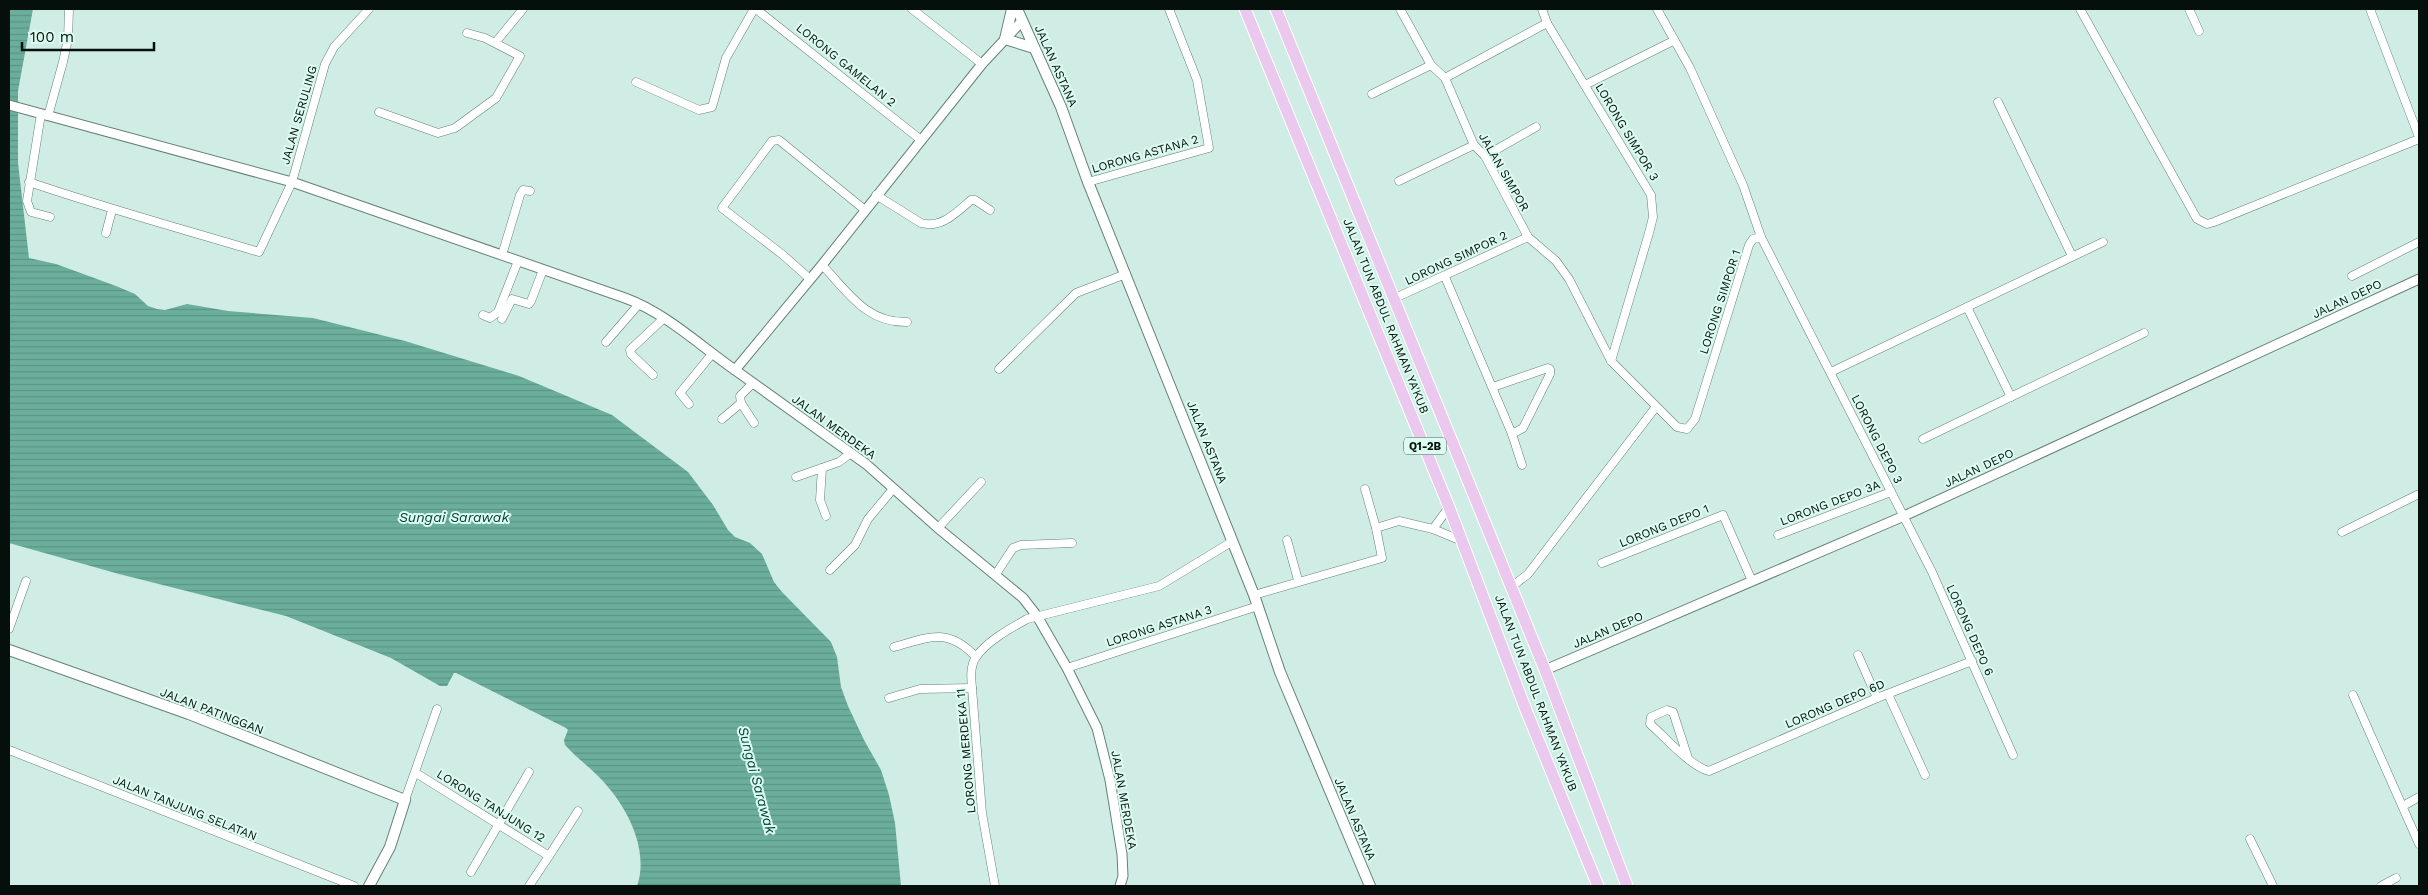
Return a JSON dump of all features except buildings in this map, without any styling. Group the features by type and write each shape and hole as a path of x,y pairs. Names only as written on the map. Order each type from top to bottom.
{"main road":[{"path":"1012,9 1004,39 1034,48"},
{"name":"JALAN ASTANA","path":"1017,9 1061,107 1088,182 1254,595 1286,686 1370,886"},
{"name":"JALAN TUN ABDUL RAHMAN YA'KUB","path":"1245,9 1449,507 1526,710 1598,886"},
{"name":"JALAN TUN ABDUL RAHMAN YA'KUB","path":"1276,9 1510,588 1545,670 1627,886"},
{"name":"JALAN PATINGGAN","path":"9,650 189,714 405,800"},
{"path":"370,886 390,847 405,800"}],"street":[{"path":"50,217 31,212 27,201 40,114 66,47 69,9"},
{"name":"JALAN SERULING","path":"112,210 141,216 259,252 292,182 324,64 334,47 369,9"},
{"path":"495,43 523,9"},
{"path":"636,82 699,110 712,107 726,58 755,9"},
{"name":"LORONG GAMELAN 2","path":"755,9 921,140"},
{"path":"912,9 982,64"},
{"name":"LORONG ASTANA 2","path":"1088,182 1209,148 1197,80 1169,9"},
{"name":"JALAN SIMPOR","path":"1400,9 1431,65 1445,78 1474,145 1485,156 1528,237 1556,261 1569,279 1610,361 1655,408 1677,427"},
{"name":"LORONG SIMPOR 3","path":"1542,9 1547,23 1651,195 1653,204 1649,233 1610,361"},
{"path":"1657,9 1673,41 1690,68 1743,185 1762,237 1831,372 2103,242"},
{"path":"2080,9 2198,219 2207,224 2419,138 2370,9"},
{"path":"2189,9 2199,32"},
{"path":"735,370 822,265 982,64 1022,21"},
{"path":"1445,78 1547,23"},
{"path":"379,112 438,133 455,128 496,98 520,56 495,43 467,33"},
{"path":"1585,85 1673,41"},
{"path":"1372,94 1431,65"},
{"path":"1998,102 2072,256"},
{"name":"JALAN MERDEKA","path":"9,104 292,182 380,215 502,255 639,304 664,318 851,453 1023,598 1037,616 1067,668 1097,728 1110,780 1122,854 1123,876 1120,886"},
{"path":"1485,156 1536,126"},
{"path":"810,279 783,255 722,208 772,141 779,140 865,210"},
{"path":"1399,181 1474,145"},
{"path":"30,182 112,210 106,234"},
{"path":"502,255 520,195 523,190 530,191"},
{"path":"876,196 929,226 938,225 971,200 975,200 990,210"},
{"name":"LORONG SIMPOR 2","path":"1393,299 1445,277 1528,237"},
{"name":"LORONG SIMPOR 1","path":"1677,427 1687,429 1695,419 1749,245 1753,239 1762,237"},
{"path":"2352,276 2419,242"},
{"path":"484,315 490,318 498,312 518,261"},
{"path":"822,265 867,312 885,320 907,322"},
{"path":"502,319 512,299 529,304 532,301 543,270"},
{"path":"999,369 1076,293 1126,274"},
{"path":"1445,277 1512,434 1522,465"},
{"name":"JALAN DEPO","path":"1545,670 1904,516 2419,279"},
{"path":"606,342 639,304"},
{"path":"1967,307 2011,397"},
{"path":"652,376 631,354 630,350 664,318"},
{"path":"1923,439 2144,333"},
{"path":"689,404 680,393 712,354"},
{"path":"1493,388 1548,368 1550,369 1550,374 1523,428 1512,434"},
{"name":"LORONG DEPO 3","path":"1831,372 1890,492 1904,516"},
{"path":"753,383 740,396 741,402 754,423"},
{"path":"722,419 741,402"},
{"path":"1510,588 1528,574 1655,408"},
{"path":"796,477 839,462 851,453"},
{"path":"822,468 820,500 826,516"},
{"path":"938,528 982,482"},
{"path":"830,570 855,545 868,518 893,489"},
{"path":"1254,595 1298,580 1382,558 1365,489"},
{"name":"LORONG DEPO 3A","path":"1778,535 1890,492"},
{"path":"2342,532 2419,494"},
{"path":"1433,529 1449,507"},
{"name":"LORONG DEPO 1","path":"1602,563 1723,515 1752,581"},
{"name":"LORONG DEPO 6","path":"1904,516 1972,661 2013,755"},
{"path":"1376,528 1400,522 1433,529 1462,541"},
{"path":"1287,540 1298,580"},
{"path":"894,647 923,639 948,637 964,644 976,657 1011,628 1037,616 1159,586 1233,541"},
{"path":"996,574 1014,548 1021,545 1072,543"},
{"path":"9,629 26,581"},
{"name":"LORONG ASTANA 3","path":"1067,668 1258,606"},
{"path":"1858,655 1877,698"},
{"name":"LORONG MERDEKA 11","path":"976,657 971,671 982,813 995,886"},
{"name":"LORONG DEPO 6D","path":"1688,758 1702,769 1709,770 1877,698 1972,661"},
{"path":"889,698 920,689 972,688"},
{"path":"1888,694 1925,775"},
{"path":"2353,695 2419,844"},
{"name":"LORONG TANJUNG 12","path":"405,800 438,709"},
{"path":"1667,710 1673,712 1688,758 1650,724 1651,718 1667,710"},
{"name":"JALAN TANJUNG SELATAN","path":"9,750 354,886"},
{"path":"471,872 530,772"},
{"name":"LORONG TANJUNG 12","path":"416,773 500,824 548,856 529,886"},
{"path":"2403,806 2419,797"},
{"path":"548,856 578,810"},
{"path":"2250,839 2273,886"},
{"path":"2381,886 2396,878"}],"water":[{"name":"Sungai Sarawak","path":"9,9 33,9 18,91 18,163 29,258 56,264 116,286 135,294 148,306 157,309 165,310 187,304 228,311 313,318 405,341 519,376 612,415 688,472 713,505 728,530 735,537 750,543 762,554 774,582 831,642 837,657 841,687 848,706 881,770 889,795 895,823 901,886 637,886 640,872 640,857 638,842 633,828 618,800 609,788 565,745 564,740 568,730 566,728 456,673 454,673 447,686 440,686 391,658 286,616 119,574 9,543"}]}
